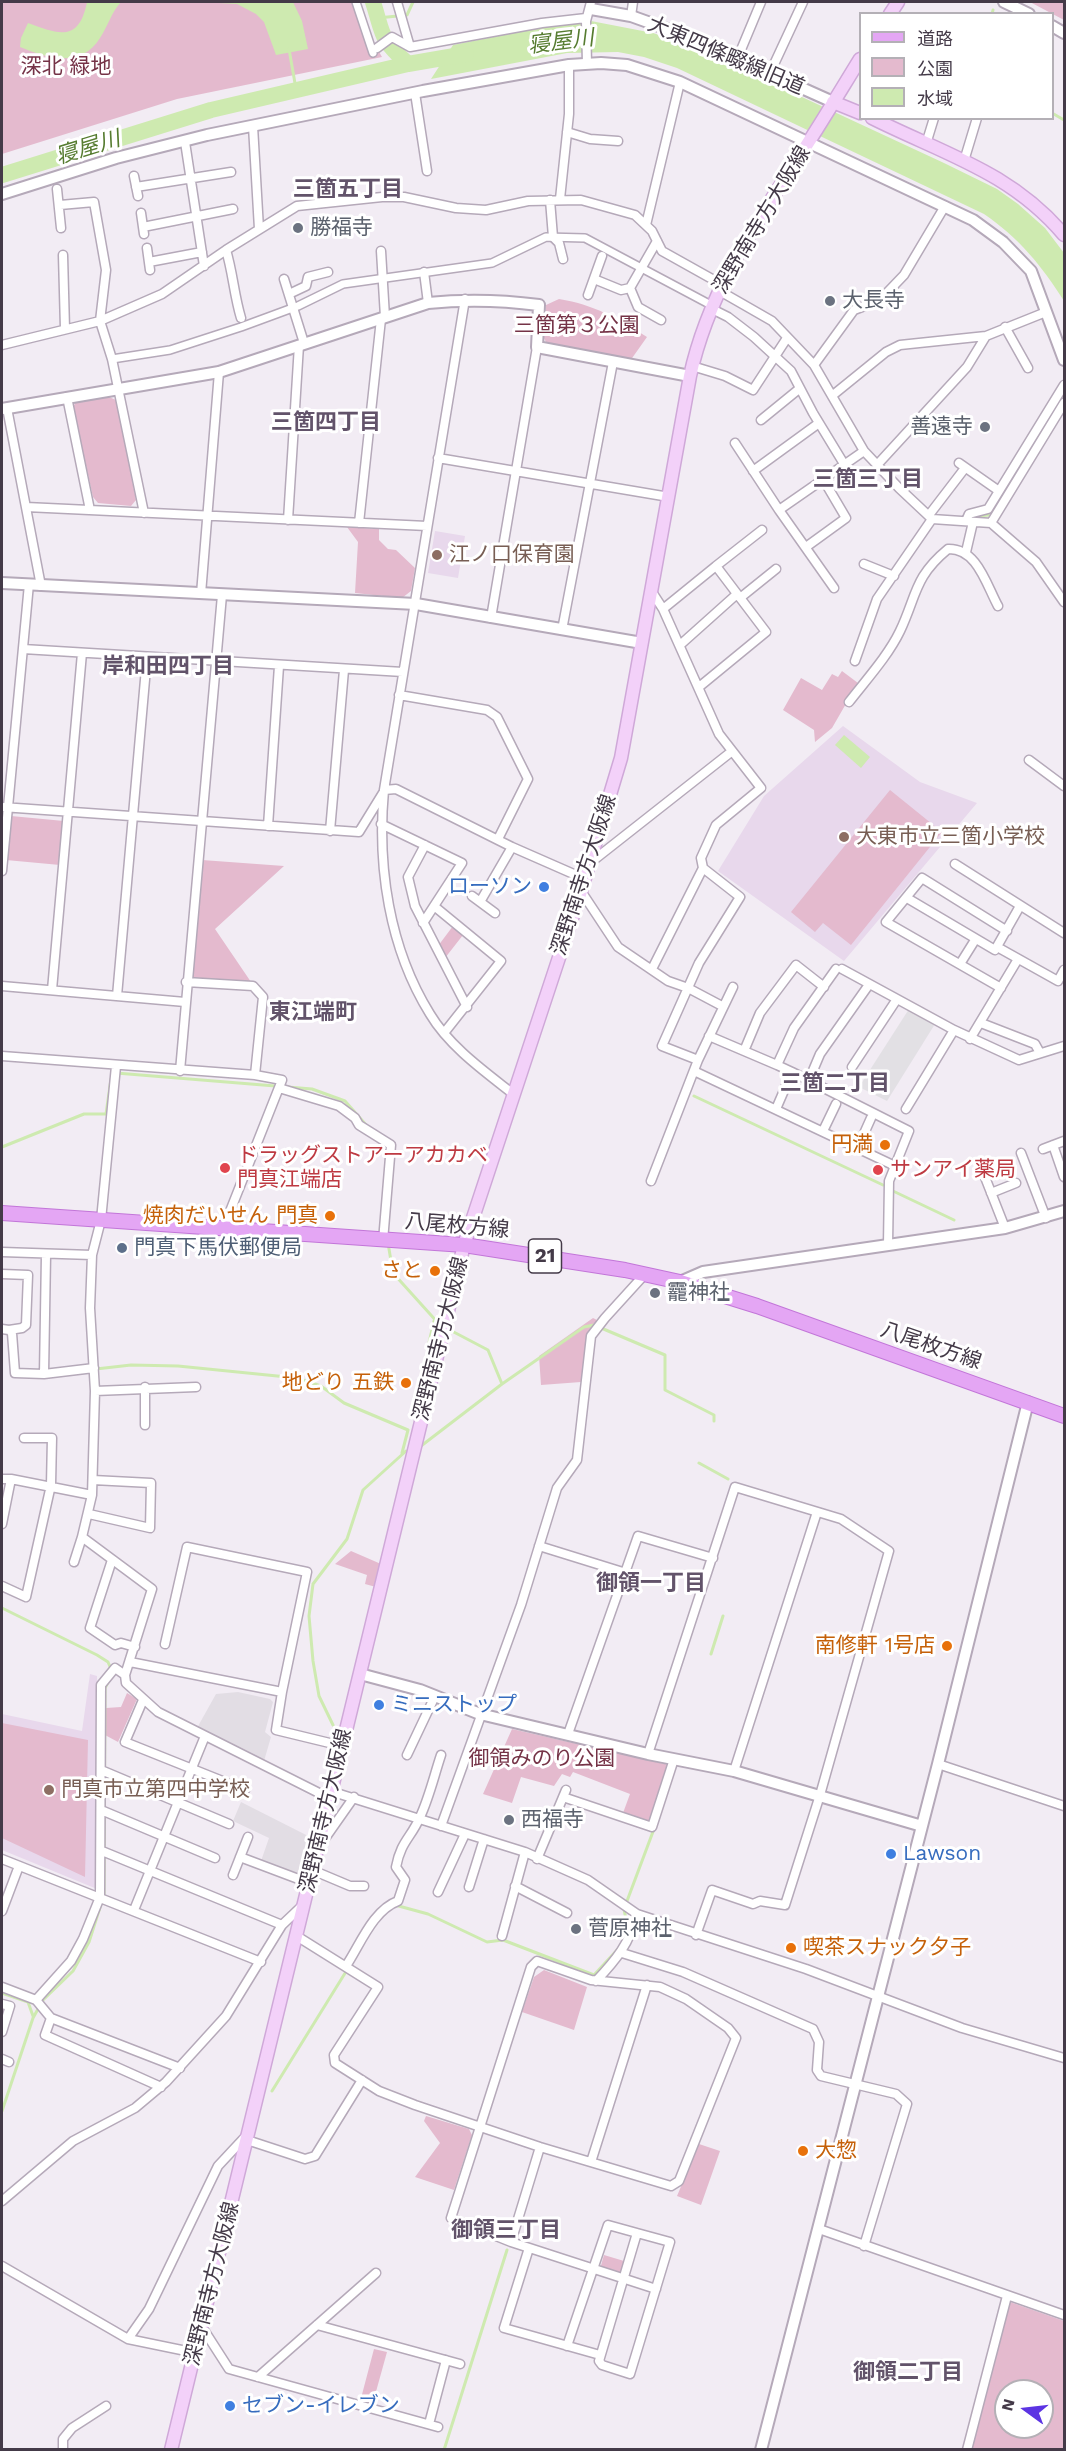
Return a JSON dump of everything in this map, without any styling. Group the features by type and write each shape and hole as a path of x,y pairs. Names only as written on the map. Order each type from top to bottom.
{"main road":[{"name":"深野南寺方大阪線","path":"171,2450 464,1245 512,1093 583,885 621,758 691,371 711,306 720,287 752,229 859,62"},
{"path":"831,106 859,113"},
{"path":"876,120 1011,186 1035,203 1065,235"},
{"name":"八尾枚方線","path":"2,1213 464,1245 645,1274 680,1282 757,1306 1065,1416"}],"street":[{"path":"356,2 375,50 392,37 410,47 589,13 586,59"},
{"path":"631,16 633,2"},
{"path":"738,57 761,2"},
{"path":"770,73 803,2"},
{"path":"1004,2 1025,12"},
{"path":"398,5 410,47"},
{"name":"大東四條畷線旧道","path":"589,13 631,16 738,57 831,106"},
{"path":"2,194 116,158 253,126 569,65 586,59 627,65 680,82 811,140 973,220 1003,242 1031,271 1065,360"},
{"path":"560,199 567,132 569,65"},
{"path":"646,225 680,82"},
{"path":"415,93 427,171"},
{"path":"926,144 933,120"},
{"path":"964,161 976,120"},
{"path":"253,126 259,229"},
{"path":"567,132 590,139 618,141"},
{"path":"185,142 204,266"},
{"path":"134,176 137,191 190,177 231,172"},
{"path":"57,189 61,228"},
{"path":"2,345 100,321 162,294 226,250 297,206 404,197 456,208 486,210 528,201 581,200 635,215 652,231 662,251 772,321 814,365 864,451 931,517 991,523 1036,562 1065,602"},
{"path":"550,200 553,237 559,243 563,259"},
{"path":"60,205 94,202 106,270 100,321 119,388 144,513"},
{"path":"814,365 854,310 880,300 904,275 945,206"},
{"path":"141,213 144,231 233,209"},
{"path":"112,359 170,350 293,308 343,284 492,263 546,237 585,238 711,306 775,355 791,371 844,464"},
{"path":"594,279 621,290 630,288 657,241"},
{"path":"147,248 150,266 202,252"},
{"path":"226,250 234,275 233,291 241,318"},
{"path":"359,523 383,318 381,251"},
{"path":"63,255 65,330"},
{"path":"588,295 602,256"},
{"path":"289,294 306,286 309,277 328,272"},
{"path":"424,272 428,303"},
{"path":"284,279 302,344 288,520"},
{"path":"630,288 638,307 661,320"},
{"path":"465,299 384,790 381,824 383,873 401,952 430,1014 444,1033 512,1093"},
{"path":"41,586 4,409 219,372 428,303 494,299 539,305 537,347 491,618"},
{"path":"833,395 886,352 900,345 986,336 1046,312"},
{"path":"1005,327 1028,368"},
{"path":"877,465 967,367 986,336"},
{"path":"537,347 613,362 725,376 753,390 788,338"},
{"path":"562,630 613,362"},
{"path":"201,594 219,372"},
{"path":"966,552 969,514 988,509 1065,385"},
{"path":"761,420 800,390"},
{"path":"67,397 90,510"},
{"path":"991,523 1065,403"},
{"path":"753,471 819,423"},
{"path":"735,442 834,588"},
{"path":"779,510 864,451"},
{"path":"438,458 669,497"},
{"path":"855,661 877,599 894,576 962,465 999,491"},
{"path":"806,547 846,518 823,480"},
{"path":"26,507 427,526"},
{"path":"663,609 762,530"},
{"path":"849,702 900,632 915,589 930,564 948,549 958,548 973,559 998,606"},
{"path":"864,564 894,576"},
{"path":"699,687 766,632 716,566"},
{"path":"680,645 776,569"},
{"path":"2,583 416,604 642,643"},
{"path":"2,871 5,807 29,584"},
{"path":"651,969 703,868 701,858 716,825 761,788 719,734 680,645 652,592"},
{"path":"180,1071 184,1002 222,595"},
{"path":"23,648 215,663 403,672"},
{"path":"52,990 82,653"},
{"path":"117,996 147,657"},
{"path":"268,826 279,666"},
{"path":"330,831 344,670"},
{"path":"399,695 487,710 497,717 528,779 498,839"},
{"path":"590,863 731,752"},
{"path":"1029,760 1063,782"},
{"path":"384,790 396,789 498,839 583,885 618,947 668,981 688,988 722,1006"},
{"path":"5,807 359,832 384,790"},
{"path":"381,824 462,863 423,923"},
{"path":"425,845 408,877 415,906 467,1007"},
{"path":"495,913 476,899 512,847"},
{"path":"955,864 1065,933"},
{"path":"698,1060 662,1046 699,963 740,897 703,868"},
{"path":"1001,988 886,922 922,878 1007,931"},
{"path":"907,898 995,950 999,948 1058,981 1065,970"},
{"path":"434,906 501,961 467,1007 444,1033"},
{"path":"999,948 1020,906"},
{"path":"960,964 975,939"},
{"path":"970,1039 1018,959"},
{"path":"744,1051 760,1013 796,965 824,987"},
{"path":"777,1065 794,1028 839,969 970,1039 1018,1060 1065,1046"},
{"path":"186,982 253,986 262,997 255,1075"},
{"path":"2,986 184,1002"},
{"path":"809,1080 820,1054 868,986"},
{"path":"651,1181 698,1060 732,987"},
{"path":"852,1067 854,1056 897,999"},
{"path":"981,1023 1035,1044 1040,1053"},
{"path":"906,1109 912,1089 939,1047 954,1030"},
{"path":"709,1036 809,1080 909,1131 889,1181 888,1245"},
{"path":"2,1056 255,1075 282,1080 223,1229"},
{"path":"74,1562 89,1514 92,1495 95,1391 90,1308 92,1255 101,1220 116,1066"},
{"path":"694,1071 895,1166"},
{"path":"776,1110 792,1072"},
{"path":"279,1088 339,1106 355,1118 359,1125 391,1145 383,1241"},
{"path":"823,1131 836,1104"},
{"path":"858,1147 871,1119"},
{"path":"1043,1149 1065,1141"},
{"path":"1053,1145 1065,1177"},
{"path":"1021,1153 1046,1218"},
{"path":"981,1167 1005,1228"},
{"path":"992,1193 1016,1184"},
{"path":"680,1282 703,1272 1005,1228 1065,1211"},
{"path":"2,1252 46,1256 53,1253 92,1255"},
{"path":"44,1374 46,1256"},
{"path":"2,1274 28,1275 26,1325 22,1328 5,1330"},
{"path":"441,1826 521,1605 557,1488 577,1460 591,1336 604,1317 645,1274"},
{"path":"5,1330 12,1333 15,1373 44,1374 94,1368"},
{"path":"95,1391 146,1387 196,1387"},
{"path":"145,1425 146,1387"},
{"path":"761,2450 938,1764 1028,1402"},
{"path":"2,1586 26,1597 51,1485 52,1438 24,1438"},
{"path":"2,1523 6,1479 51,1485 92,1495"},
{"path":"89,1514 150,1528 151,1483 93,1480"},
{"path":"648,1754 735,1487 841,1519 889,1551 820,1795 785,1905 760,1900 753,1904 712,1890 696,1935"},
{"path":"734,1771 817,1512"},
{"path":"568,1734 639,1536 712,1558"},
{"path":"82,1538 152,1589 125,1675 126,1683 158,1712 330,1794 354,1797 419,1820 525,1852 588,1880 637,1914 877,1996 962,2028 1065,2058"},
{"path":"539,1546 626,1573"},
{"path":"165,1644 187,1547 307,1572 276,1730 342,1746"},
{"path":"112,1560 90,1628 116,1645 121,1643 135,1647"},
{"path":"130,1662 282,1692"},
{"path":"36,2000 71,1961 100,1897 101,1685 115,1668 125,1675"},
{"path":"360,1674 435,1696 480,1714 648,1754 734,1771 922,1826"},
{"path":"407,1755 435,1696"},
{"path":"143,1700 125,1742 244,1790"},
{"path":"134,1910 205,1736"},
{"path":"346,1966 380,1913 388,1904 398,1901 405,1880 396,1867 399,1854 405,1839 419,1820 441,1755"},
{"path":"537,1859 564,1794 652,1827 674,1759"},
{"path":"938,1764 1065,1806"},
{"path":"101,1770 229,1824"},
{"path":"317,1850 354,1797"},
{"path":"101,1810 215,1858"},
{"path":"438,1892 465,1834"},
{"path":"232,1875 248,1837"},
{"path":"469,1887 483,1839"},
{"path":"102,1851 282,1925"},
{"path":"502,1936 525,1852"},
{"path":"240,1857 350,1886 364,1886"},
{"path":"2,1859 261,1962"},
{"path":"2,1911 19,1866"},
{"path":"515,1886 567,1913"},
{"path":"2,2201 73,2141 135,2108 161,2087 226,2016 282,1925 304,1904"},
{"path":"597,1981 622,1953 633,1930 637,1914"},
{"path":"295,1935 378,1987 334,2055 335,2063 379,2091 480,2128 671,2186 679,2181 736,2038 728,2028 686,1999 660,1987 597,1981 537,1961 531,1967 480,2128 451,2218 511,2242 656,2289"},
{"path":"622,1953 682,1972 813,2029 819,2042 817,2070 828,2078 896,2094 907,2104 864,2246"},
{"path":"591,2162 647,1985"},
{"path":"2,1987 36,2000 51,2018 180,2068"},
{"path":"2,2004 10,2007 2,2032"},
{"path":"51,2018 45,2035 161,2087"},
{"path":"128,2338 154,2299 218,2166 248,2137 305,2159 315,2156 362,2080"},
{"path":"511,2242 540,2147"},
{"path":"567,2346 608,2225 670,2242 630,2374 602,2365 599,2361 637,2233"},
{"path":"819,2229 1065,2315"},
{"path":"529,2248 504,2328 600,2355"},
{"path":"2,2266 128,2338 196,2352"},
{"path":"258,2377 376,2273"},
{"path":"967,2450 1007,2296"},
{"path":"317,2325 460,2364"},
{"path":"202,2327 229,2369 433,2426 446,2360"},
{"path":"63,2450 63,2439 72,2428 106,2406"}],"shaded area":[{"path":"435,531 465,536 458,578 428,573"},
{"name":"大東市立三箇小学校","path":"843,726 920,782 977,803 844,961 718,871 764,796"},
{"path":"909,1009 935,1024 887,1101 859,1087"},
{"name":"門真市立第四中学校","path":"90,1674 97,1676 97,1889 2,1850 2,1714 82,1731"},
{"path":"238,1692 270,1699 273,1702 265,1732 271,1737 264,1761 197,1728 216,1694"},
{"path":"241,1802 316,1840 306,1876 261,1861 269,1838 233,1821"}],"green space":[{"name":"深北 緑地","path":"2,2 359,2 369,34 382,57 177,99 2,154"},
{"path":"1030,2 1064,2 1064,20 1054,15 1054,12 1049,12"},
{"name":"三箇第３公園","path":"559,299 605,313 647,337 630,361 547,344 544,338 546,305"},
{"path":"109,397 116,400 136,500 131,506 98,503 93,497 73,407 77,400"},
{"path":"347,527 379,529 379,540 388,549 396,550 415,568 411,591 402,598 355,593 358,542"},
{"path":"842,671 858,683 832,728 815,742 814,730 783,710 801,678 822,690 832,674 838,677"},
{"path":"890,790 942,832 851,945 823,923 815,932 791,912"},
{"path":"11,816 64,821 60,865 6,860"},
{"path":"202,860 284,866 215,929 251,982 190,979"},
{"path":"453,926 463,935 445,958 438,946"},
{"path":"593,1318 597,1320 588,1336 581,1382 541,1385 539,1356"},
{"path":"351,1551 381,1564 376,1587 365,1584 367,1575 335,1564"},
{"path":"127,1693 137,1699 118,1742 105,1735 106,1708 121,1707"},
{"name":"門真市立第四中学校","path":"2,1723 88,1740 85,1877 2,1838"},
{"name":"御領みのり公園","path":"512,1729 669,1765 650,1822 623,1813 630,1794 573,1772 570,1777 562,1774 554,1786 521,1777 512,1803 483,1794"},
{"path":"544,1970 587,1987 574,2030 522,2012 534,1977"},
{"path":"426,2116 469,2129 472,2135 454,2190 415,2177 440,2143 424,2121"},
{"path":"699,2144 720,2151 701,2205 677,2196"},
{"path":"604,2255 624,2261 620,2275 600,2269"},
{"path":"1010,2302 1064,2321 1064,2449 972,2449"},
{"path":"374,2349 387,2352 372,2406 360,2402"}],"water":[{"path":"87,2 121,2 92,48 83,54 63,58 41,55 20,47 21,38 28,23 58,32 73,30 79,24"},
{"path":"201,2 293,2 302,21 308,49 276,55 264,22 256,14 237,4"},
{"name":"寝屋川","path":"591,21 653,33 690,45 997,189 1045,228 1064,253 1064,301 1029,253 984,214 677,68 644,57 618,52 567,53 431,79 453,45 548,26"},
{"path":"844,735 870,757 861,768 835,745"}],"waterway":[{"path":"373,2 387,42 408,64"},
{"path":"378,18 407,15 413,2"},
{"path":"289,49 296,89"},
{"name":"寝屋川","path":"2,175 211,110 408,64 466,54"},
{"path":"1054,114 1064,120"},
{"path":"995,505 1064,394"},
{"path":"977,516 989,515 992,510"},
{"path":"116,1073 312,1089 345,1101 367,1126"},
{"path":"2,1147 84,1114 106,1114 111,1079"},
{"path":"694,1096 883,1185"},
{"path":"893,1191 954,1220"},
{"path":"388,1243 393,1273 439,1324"},
{"path":"428,1347 434,1321"},
{"path":"421,1446 502,1384 584,1327 594,1325 665,1355 665,1390 714,1415 714,1421"},
{"path":"448,1329 488,1350 502,1384"},
{"path":"96,1369 131,1365 178,1366 297,1378 321,1386 344,1403 408,1430 402,1453"},
{"path":"333,1725 319,1696 313,1661 309,1616 313,1584 347,1539 363,1490 406,1451"},
{"path":"699,1463 728,1479"},
{"path":"2,1608 97,1655 108,1662 111,1669"},
{"path":"711,1654 723,1616"},
{"path":"104,1895 105,1688 112,1675"},
{"path":"628,1930 624,1909 654,1829"},
{"path":"2,2111 33,2018 43,2000 73,1971 89,1942 102,1901"},
{"path":"395,1905 428,1914 487,1942 503,1940 594,1975 618,1949"},
{"path":"272,2091 347,1970"},
{"path":"2,1993 28,2002 33,2016"},
{"path":"444,2450 507,2250"}],"place":[{"name":"勝福寺","path":"298,228"},
{"name":"大長寺","path":"830,301"},
{"name":"善遠寺","path":"985,427"},
{"name":"江ノ口保育園","path":"437,555"},
{"name":"大東市立三箇小学校","path":"844,837"},
{"name":"ローソン","path":"544,887"},
{"name":"円満","path":"885,1145"},
{"name":"ドラッグストアーアカカベ 門真江端店","path":"225,1168"},
{"name":"サンアイ薬局","path":"878,1170"},
{"name":"焼肉だいせん 門真","path":"330,1216"},
{"name":"門真下馬伏郵便局","path":"122,1248"},
{"name":"さと","path":"435,1271"},
{"name":"龗神社","path":"655,1293"},
{"name":"地どり 五鉄","path":"406,1383"},
{"name":"南修軒 1号店","path":"947,1646"},
{"name":"ミニストップ","path":"379,1705"},
{"name":"門真市立第四中学校","path":"49,1790"},
{"name":"西福寺","path":"509,1820"},
{"name":"Lawson","path":"891,1854"},
{"name":"菅原神社","path":"576,1929"},
{"name":"喫茶スナック夕子","path":"791,1948"},
{"name":"大惣","path":"803,2151"},
{"name":"セブン-イレブン","path":"230,2406"}],"district":[{"name":"三箇五丁目","path":"348,190"},
{"name":"三箇四丁目","path":"326,423"},
{"name":"三箇三丁目","path":"868,480"},
{"name":"岸和田四丁目","path":"168,667"},
{"name":"東江端町","path":"313,1013"},
{"name":"三箇二丁目","path":"835,1084"},
{"name":"御領一丁目","path":"651,1584"},
{"name":"御領三丁目","path":"506,2231"},
{"name":"御領二丁目","path":"908,2373"}]}
